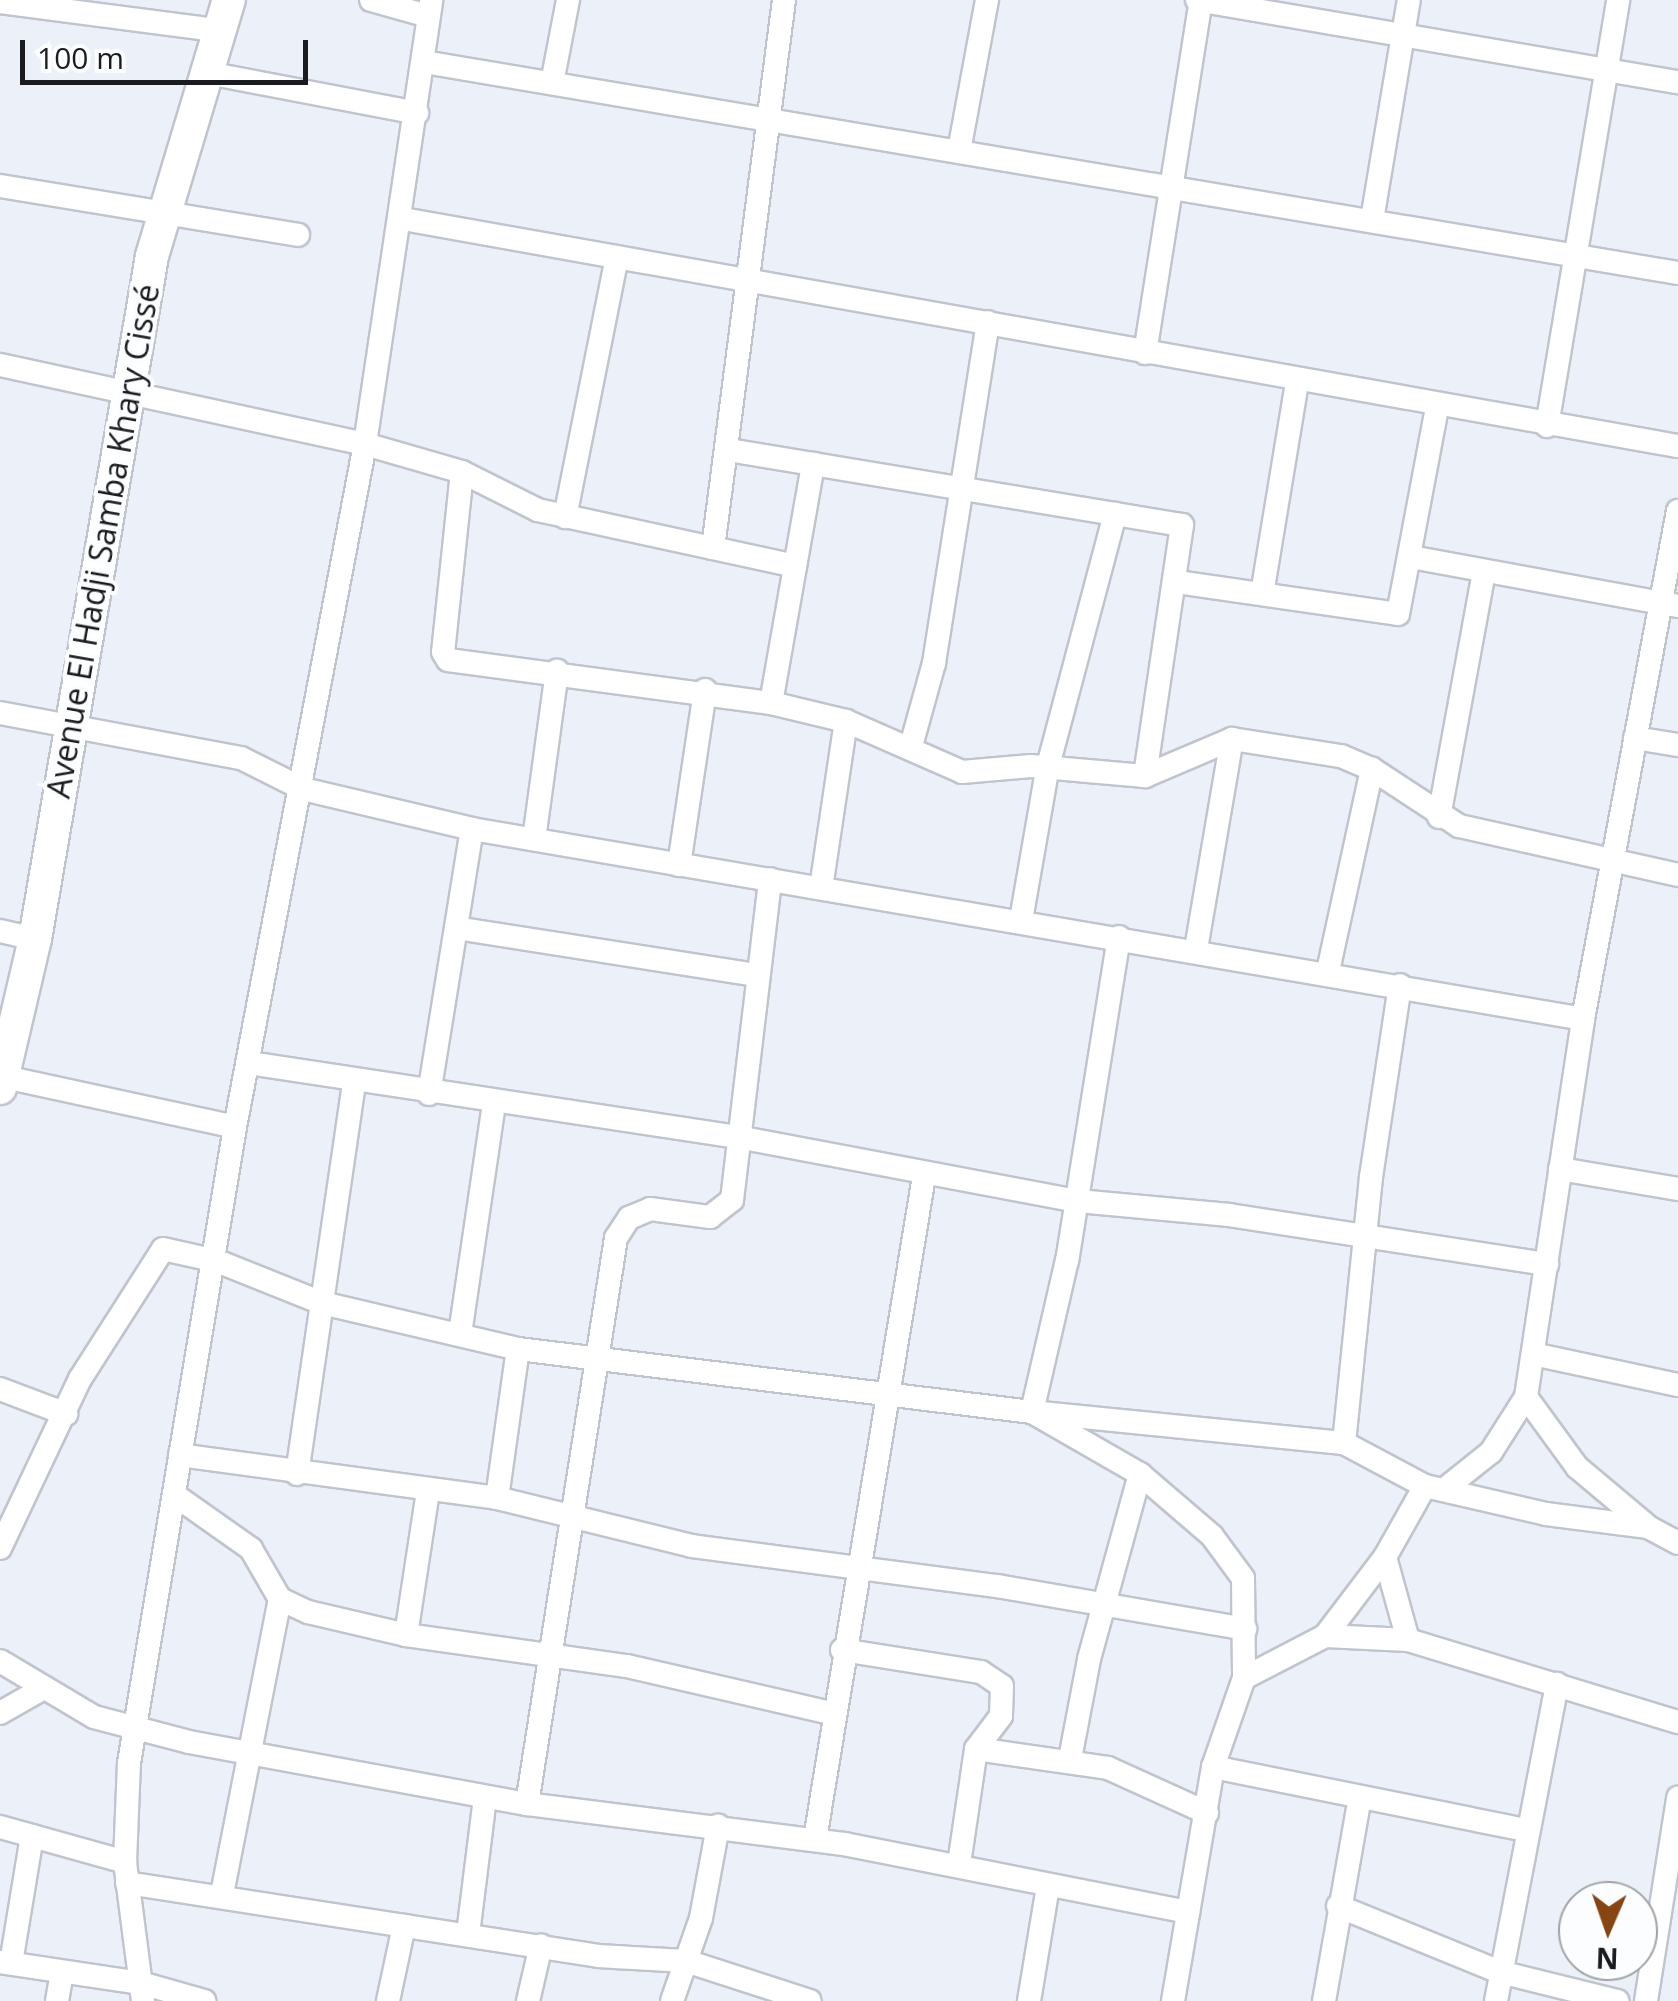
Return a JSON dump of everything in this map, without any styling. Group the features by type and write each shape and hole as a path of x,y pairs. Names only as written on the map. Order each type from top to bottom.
{"street":[{"path":"142,1992 126,1872 124,1798 180,1455 217,1261 235,1126 366,444 424,62 430,8 371,0"},
{"path":"552,83 568,0"},
{"path":"713,548 784,0"},
{"path":"959,152 987,0"},
{"path":"1145,353 1200,0 1678,82"},
{"path":"1372,220 1409,0"},
{"path":"1548,426 1579,257 1618,0"},
{"path":"0,2 226,16"},
{"name":"Avenue El Hadji Samba Khary Cissé","path":"1,1080 34,939 144,295 226,16"},
{"path":"424,62 1678,273"},
{"path":"208,73 418,113"},
{"path":"0,186 298,235"},
{"path":"402,220 988,322 1437,408 1678,446"},
{"path":"565,517 617,257"},
{"path":"911,746 936,650 988,322"},
{"path":"0,365 366,444 462,472 565,517 795,566"},
{"path":"1262,594 1297,382"},
{"path":"1177,582 1398,614 1437,408"},
{"path":"728,450 1183,526 1145,776"},
{"path":"771,704 813,464"},
{"path":"462,472 444,658 705,690 771,704 846,721 911,746 931,763 962,772 1048,766 1145,776 1232,739 1341,756 1372,768 1439,817 1612,865 1678,874"},
{"path":"1244,1678 1325,1636 1436,1487 1491,1452 1526,1397 1583,1020 1636,738 1669,604 1678,511"},
{"path":"1021,920 1048,766 1115,514"},
{"path":"1411,557 1669,604"},
{"path":"1439,817 1484,571"},
{"path":"534,840 557,672"},
{"path":"679,864 705,690"},
{"path":"0,713 242,758 302,789 472,829 1196,949 1583,1020"},
{"path":"821,888 846,721"},
{"path":"1636,738 1678,745"},
{"path":"1196,949 1232,739"},
{"path":"1328,972 1372,768"},
{"path":"429,1094 472,829"},
{"path":"527,1804 575,1521 616,1238 629,1218 650,1209 710,1217 732,1200 770,880"},
{"path":"456,928 756,975"},
{"path":"0,931 34,939"},
{"path":"1032,1412 1078,1202 1119,936"},
{"path":"1344,1444 1365,1237 1400,985"},
{"path":"249,1064 494,1104 738,1137 924,1176 1078,1202 1228,1215 1546,1264"},
{"path":"1,1080 235,1126"},
{"path":"298,1474 354,1082"},
{"path":"460,1334 494,1104"},
{"path":"1560,1169 1678,1189"},
{"path":"815,1839 831,1712 924,1176"},
{"path":"0,1548 66,1414 154,1255 163,1249 217,1261 322,1303 518,1349 1032,1412 1344,1444 1436,1487 1546,1514 1648,1526"},
{"path":"497,1498 518,1349"},
{"path":"1532,1354 1678,1385"},
{"path":"0,1389 66,1414"},
{"path":"1526,1397 1577,1467 1648,1526 1678,1542"},
{"path":"1032,1412 1140,1474 1178,1501 1242,1578 1244,1678 1213,1767 1173,2001"},
{"path":"180,1455 497,1498 575,1521 692,1546 1106,1602 1245,1629"},
{"path":"1070,1759 1140,1474"},
{"path":"406,1635 428,1491"},
{"path":"176,1496 251,1549 280,1599 246,1753 222,1894"},
{"path":"1385,1557 1408,1640"},
{"path":"280,1599 406,1635 552,1654 831,1712"},
{"path":"1325,1636 1408,1640 1678,1722"},
{"path":"842,1650 967,1670 998,1682 1005,1698 1001,1716 976,1750 959,1864"},
{"path":"0,1661 94,1717 135,1730 527,1804 815,1839 959,1864 1048,1886 1188,1912"},
{"path":"1496,2001 1557,1684"},
{"path":"0,1713 44,1688"},
{"path":"976,1750 1070,1759 1108,1768 1207,1813"},
{"path":"1213,1767 1526,1830"},
{"path":"468,1934 484,1796"},
{"path":"1324,2001 1360,1797"},
{"path":"1646,2001 1673,1857 1678,1798"},
{"path":"672,2001 686,1961 718,1826"},
{"path":"0,1828 126,1872 222,1894 404,1926 686,1961 810,2001"},
{"path":"32,1836 5,1963 204,2001"},
{"path":"1029,2001 1048,1886"},
{"path":"1338,1906 1500,1972 1616,2001"},
{"path":"388,2001 404,1926"},
{"path":"528,2001 541,1945"},
{"path":"57,2001 62,1972"}]}
